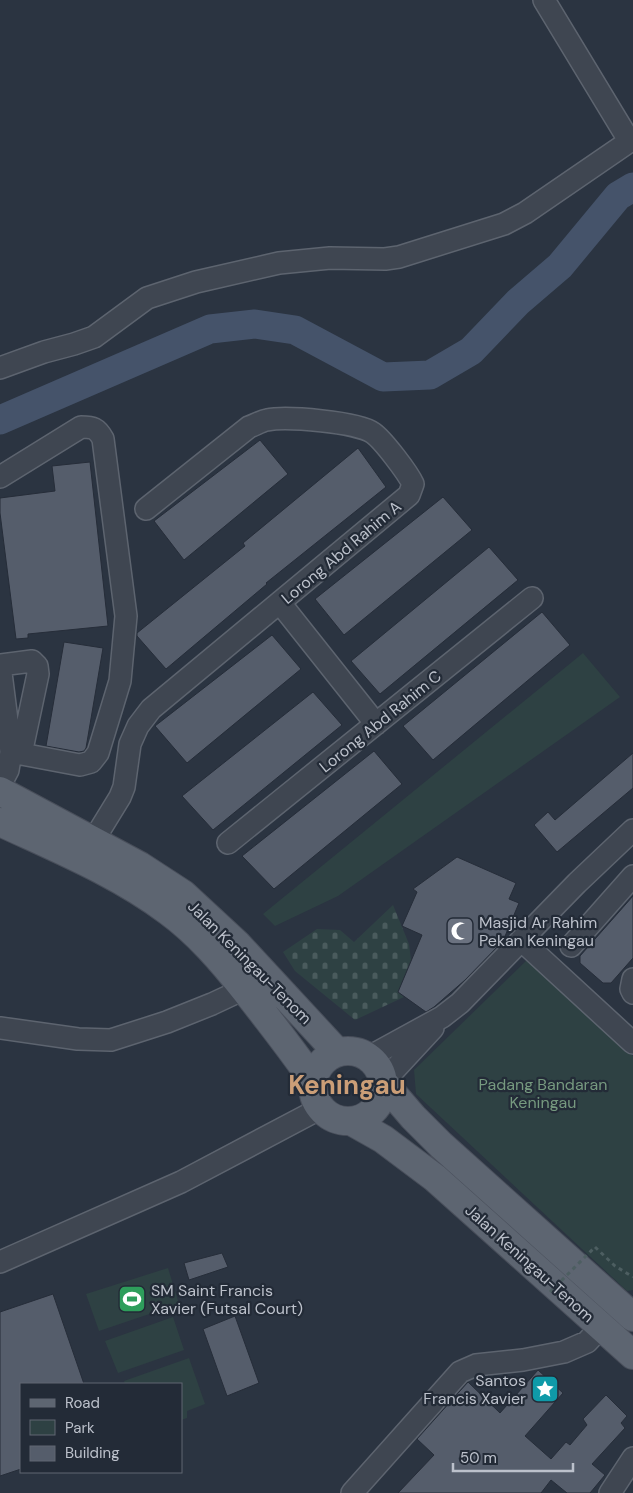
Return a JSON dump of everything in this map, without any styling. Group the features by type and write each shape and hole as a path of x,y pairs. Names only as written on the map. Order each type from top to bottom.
{"main road":[{"name":"Jalan Keningau-Tenom","path":"0,791 140,866 183,894 237,944 337,1052"},
{"name":"Jalan Keningau-Tenom","path":"0,822 90,863 138,890 169,911 196,933 224,963 277,1029 314,1080"},
{"path":"354,1051 369,1057 381,1073 383,1082 382,1093 378,1104 362,1118 351,1121 340,1120 330,1116 321,1108 316,1100 314,1090 316,1071 321,1063 337,1052 354,1051"},
{"name":"Jalan Keningau-Tenom","path":"383,1082 441,1146 633,1317"},
{"name":"Jalan Keningau-Tenom","path":"351,1121 383,1139 435,1178 633,1355"}],"street":[{"path":"0,368 94,337 147,298 167,290 279,263 330,258 399,258 504,224 525,213 631,140 544,0"},
{"name":"Lorong Abd Rahim A","path":"93,841 122,792 130,744 138,726 151,709 409,495 413,484 408,474 374,433 358,426 289,418 267,420 249,427 146,509"},
{"path":"0,477 81,427 92,427 98,430 103,439 126,616 120,681 98,753 90,762 80,765 16,753"},
{"name":"Lorong Abd Rahim C","path":"228,843 532,598"},
{"path":"280,603 376,724"},
{"path":"0,785 16,753 38,674 37,666 32,662 0,665 16,753"},
{"path":"112,708 144,718"},
{"path":"369,1057 442,1016 460,1002 577,882 633,830"},
{"path":"571,946 633,876"},
{"path":"521,940 633,1044"},
{"path":"633,979 631,989 633,993"},
{"path":"0,1028 78,1039 111,1040 166,1022 244,989"},
{"path":"383,1082 424,1039 442,1016"},
{"path":"0,1262 181,1182 321,1108"},
{"path":"352,1493 460,1372 476,1365 523,1360 564,1352 587,1342 601,1327"},
{"path":"610,1493 633,1458"}],"path":[{"path":"550,1292 594,1247 615,1266 633,1277"}],"green space":[{"path":"583,653 620,697 338,896 275,926 263,914"},
{"path":"393,905 409,944 411,960 398,992 404,997 355,1020 295,971 283,952 317,929 340,930 354,942"},
{"name":"Padang Bandaran Keningau","path":"527,960 633,1056 633,1290 627,1291 416,1094 414,1070"},
{"name":"SM Saint Francis Xavier (Futsal Court)","path":"168,1268 179,1304 99,1331 86,1294"},
{"path":"173,1317 184,1350 118,1373 105,1341"},
{"path":"189,1358 205,1404 187,1411 187,1418 182,1420 182,1383 125,1383 124,1381"}],"building":[{"path":"260,440 288,474 184,560 154,521"},
{"path":"358,448 386,487 266,583 166,669 137,636 137,633 245,546 243,543"},
{"path":"90,462 108,626 28,634 28,638 16,639 0,513 0,498 55,491 52,466"},
{"path":"443,497 472,530 344,635 315,599"},
{"path":"489,547 518,580 380,694 351,661"},
{"path":"542,612 570,645 433,760 403,726"},
{"path":"272,635 301,669 187,763 155,726"},
{"path":"64,642 103,648 86,748 84,751 79,752 46,746"},
{"path":"313,692 342,725 213,830 182,796"},
{"path":"374,751 402,784 274,889 242,856"},
{"path":"633,753 633,788 557,852 534,825 548,812 555,820"},
{"name":"Masjid Ar Rahim Pekan Keningau","path":"457,857 516,883 509,899 519,903 503,941 465,980 426,1012 398,992 422,935 402,926 417,892 413,889"},
{"path":"633,896 633,958 611,983 603,983 580,963 580,956"},
{"path":"222,1253 228,1267 189,1280 184,1263"},
{"path":"53,1294 84,1383 20,1383 20,1469 0,1476 0,1312"},
{"path":"235,1316 259,1383 227,1396 203,1329"},
{"path":"538,1370 563,1393 525,1436 551,1459 566,1442 570,1445 587,1425 583,1419 606,1395 627,1416 621,1423 625,1428 592,1464 605,1475 590,1493 567,1493 551,1480 541,1493 398,1493 434,1455 417,1439 468,1382 500,1413"}],"waterway":[{"path":"0,420 210,329 255,324 295,330 383,377 430,375 471,351 518,302 560,266 618,196 633,187"}],"place":[{"name":"Masjid Ar Rahim Pekan Keningau","path":"460,931"},
{"name":"SM Saint Francis Xavier (Futsal Court)","path":"132,1299"},
{"name":"Santos Francis Xavier","path":"545,1389"}],"district":[{"name":"Keningau","path":"347,1085"}]}
